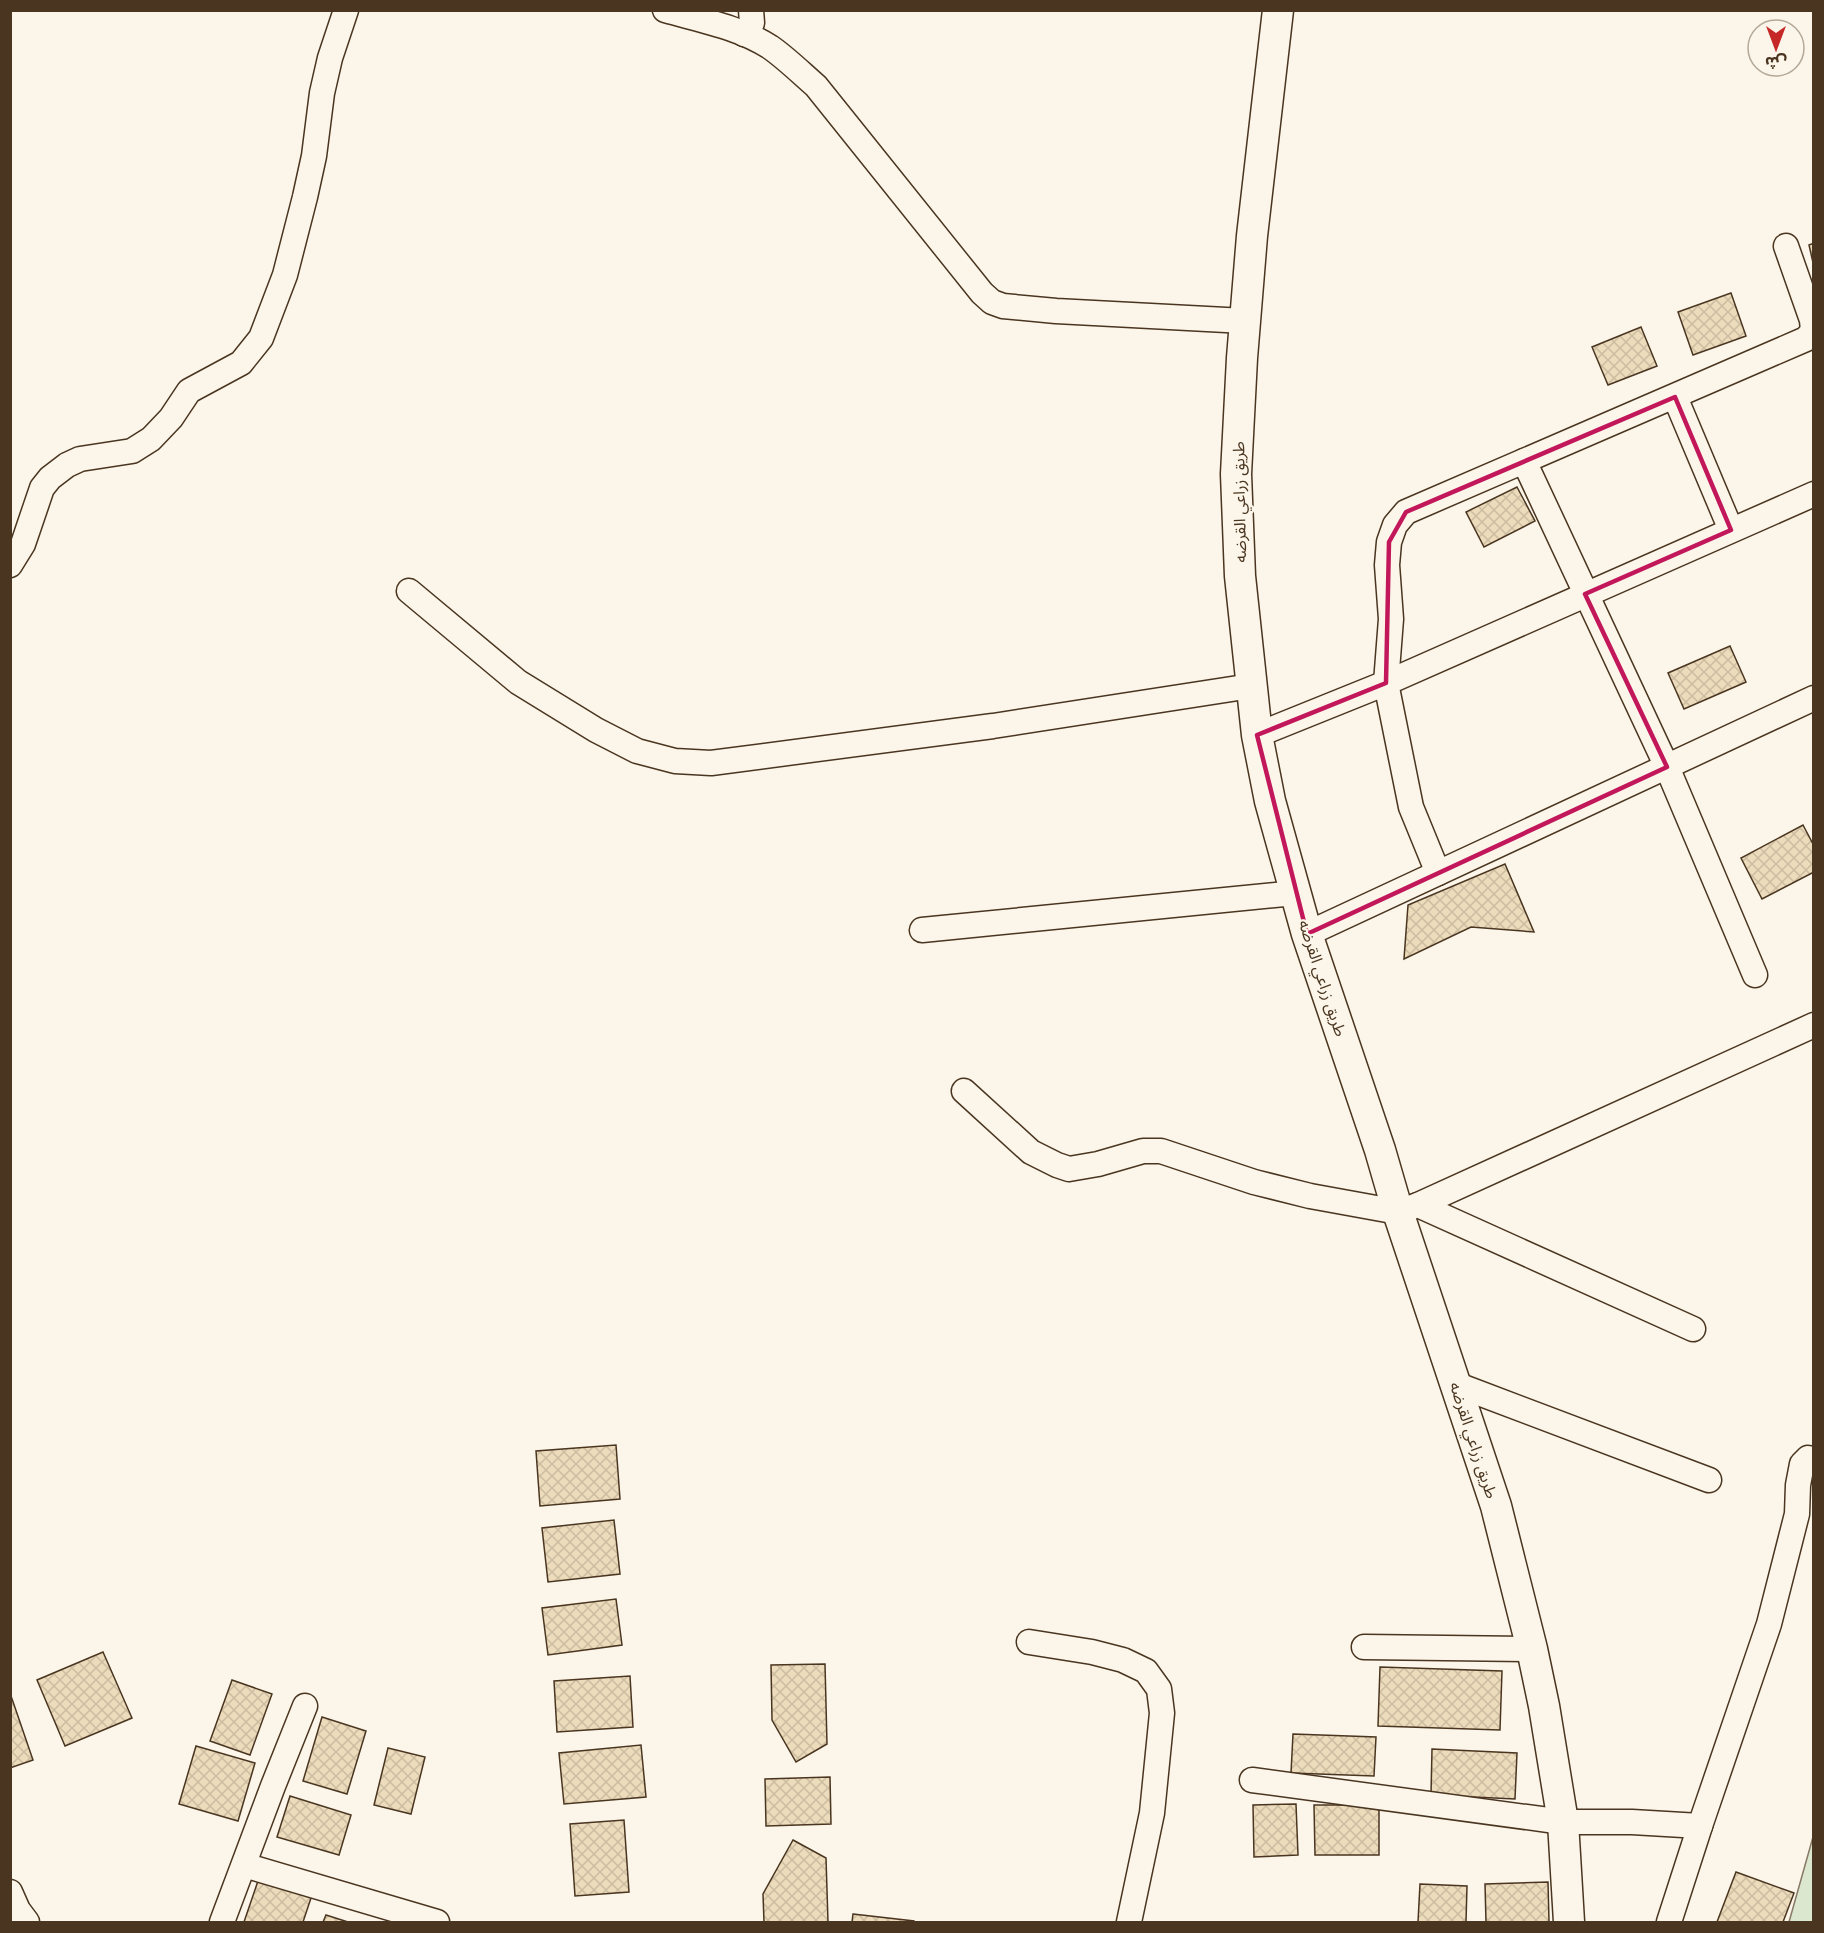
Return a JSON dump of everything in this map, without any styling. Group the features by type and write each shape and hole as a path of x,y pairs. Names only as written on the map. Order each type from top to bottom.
{"main road":[{"name":"طريق زراعي القرضه","path":"1278,10 1252,236 1236,474 1240,576 1257,735 1270,801 1307,934 1380,1150 1408,1208 1455,1384 1496,1506 1544,1706 1563,1822 1569,1923"}],"street":[{"path":"10,565 23,544 42,488 50,478 67,465 81,459 132,451 151,440 171,418 189,391 241,363 261,338 285,274 305,197 314,156 322,93 330,58 346,10"},
{"path":"665,10 744,34 769,47 816,86 992,302 1003,306 1056,311 1245,321"},
{"path":"744,34 752,23 752,10"},
{"path":"1438,873 1411,807 1386,683 1391,620 1387,565 1389,542 1395,525 1406,512 1806,339 1813,331 1812,320 1786,246"},
{"path":"1675,397 1731,531"},
{"path":"1524,461 1667,766 1755,975"},
{"path":"1257,735 1386,683 1814,494"},
{"path":"409,591 518,682 596,730 637,751 675,761 711,763 993,726 1251,686"},
{"path":"1307,934 1814,698"},
{"path":"922,930 1296,893"},
{"path":"1408,1208 1814,1025"},
{"path":"964,1091 1031,1152 1069,1169 1098,1164 1143,1151 1161,1151 1254,1182 1298,1193 1408,1208 1693,1329"},
{"path":"1455,1384 1709,1480"},
{"path":"1669,1923 1769,1624 1797,1514 1798,1485 1802,1464 1808,1458 1814,1459"},
{"path":"1029,1642 1092,1652 1123,1660 1146,1671 1159,1689 1162,1713 1155,1791 1129,1923"},
{"path":"1364,1647 1532,1649"},
{"path":"222,1923 305,1706"},
{"path":"1252,1780 1563,1822 1632,1822 1701,1826"},
{"path":"244,1865 437,1923"},
{"path":"10,1892 27,1923"}],"highlighted area":[{"path":"1675,397 1731,530 1585,594 1667,767 1307,934 1257,735 1386,683 1389,542 1406,512"}],"green space":[{"path":"1813,1837 1813,1922 1789,1922"}],"building":[{"path":"1814,243 1814,267 1809,245"},
{"path":"1731,293 1746,336 1693,355 1678,312"},
{"path":"1641,327 1657,366 1608,385 1592,347"},
{"path":"1517,487 1535,521 1484,547 1466,512"},
{"path":"1730,646 1746,682 1684,709 1668,673"},
{"path":"1803,825 1814,846 1814,872 1762,899 1741,858"},
{"path":"1505,864 1534,932 1471,927 1404,959 1408,905"},
{"path":"616,1445 620,1499 540,1506 536,1451"},
{"path":"614,1520 620,1574 548,1582 542,1528"},
{"path":"616,1599 622,1645 548,1655 542,1608"},
{"path":"103,1652 132,1718 65,1746 37,1680"},
{"path":"825,1664 827,1744 796,1762 772,1720 771,1665"},
{"path":"1380,1667 1502,1671 1500,1730 1378,1726"},
{"path":"630,1676 633,1727 557,1732 554,1681"},
{"path":"232,1680 272,1694 250,1755 210,1741"},
{"path":"10,1693 33,1760 10,1768"},
{"path":"322,1717 366,1731 347,1794 303,1781"},
{"path":"1293,1734 1376,1737 1374,1776 1291,1773"},
{"path":"641,1745 646,1797 564,1804 559,1753"},
{"path":"196,1746 255,1763 238,1821 179,1804"},
{"path":"388,1748 425,1757 411,1814 374,1805"},
{"path":"1432,1749 1517,1753 1515,1799 1431,1795"},
{"path":"830,1777 831,1824 766,1826 765,1779"},
{"path":"290,1796 351,1815 339,1855 277,1837"},
{"path":"1296,1804 1298,1855 1254,1857 1253,1805"},
{"path":"1314,1805 1379,1805 1379,1855 1315,1855"},
{"path":"624,1820 629,1892 575,1896 570,1824"},
{"path":"793,1840 826,1858 828,1922 764,1922 763,1894"},
{"path":"1736,1872 1794,1893 1783,1922 1717,1922"},
{"path":"259,1878 312,1895 303,1922 244,1922"},
{"path":"1548,1882 1549,1922 1486,1922 1485,1884"},
{"path":"1420,1884 1467,1886 1466,1922 1418,1922"},
{"path":"853,1914 914,1921 914,1922 852,1922"},
{"path":"326,1915 348,1922 323,1922"}]}
